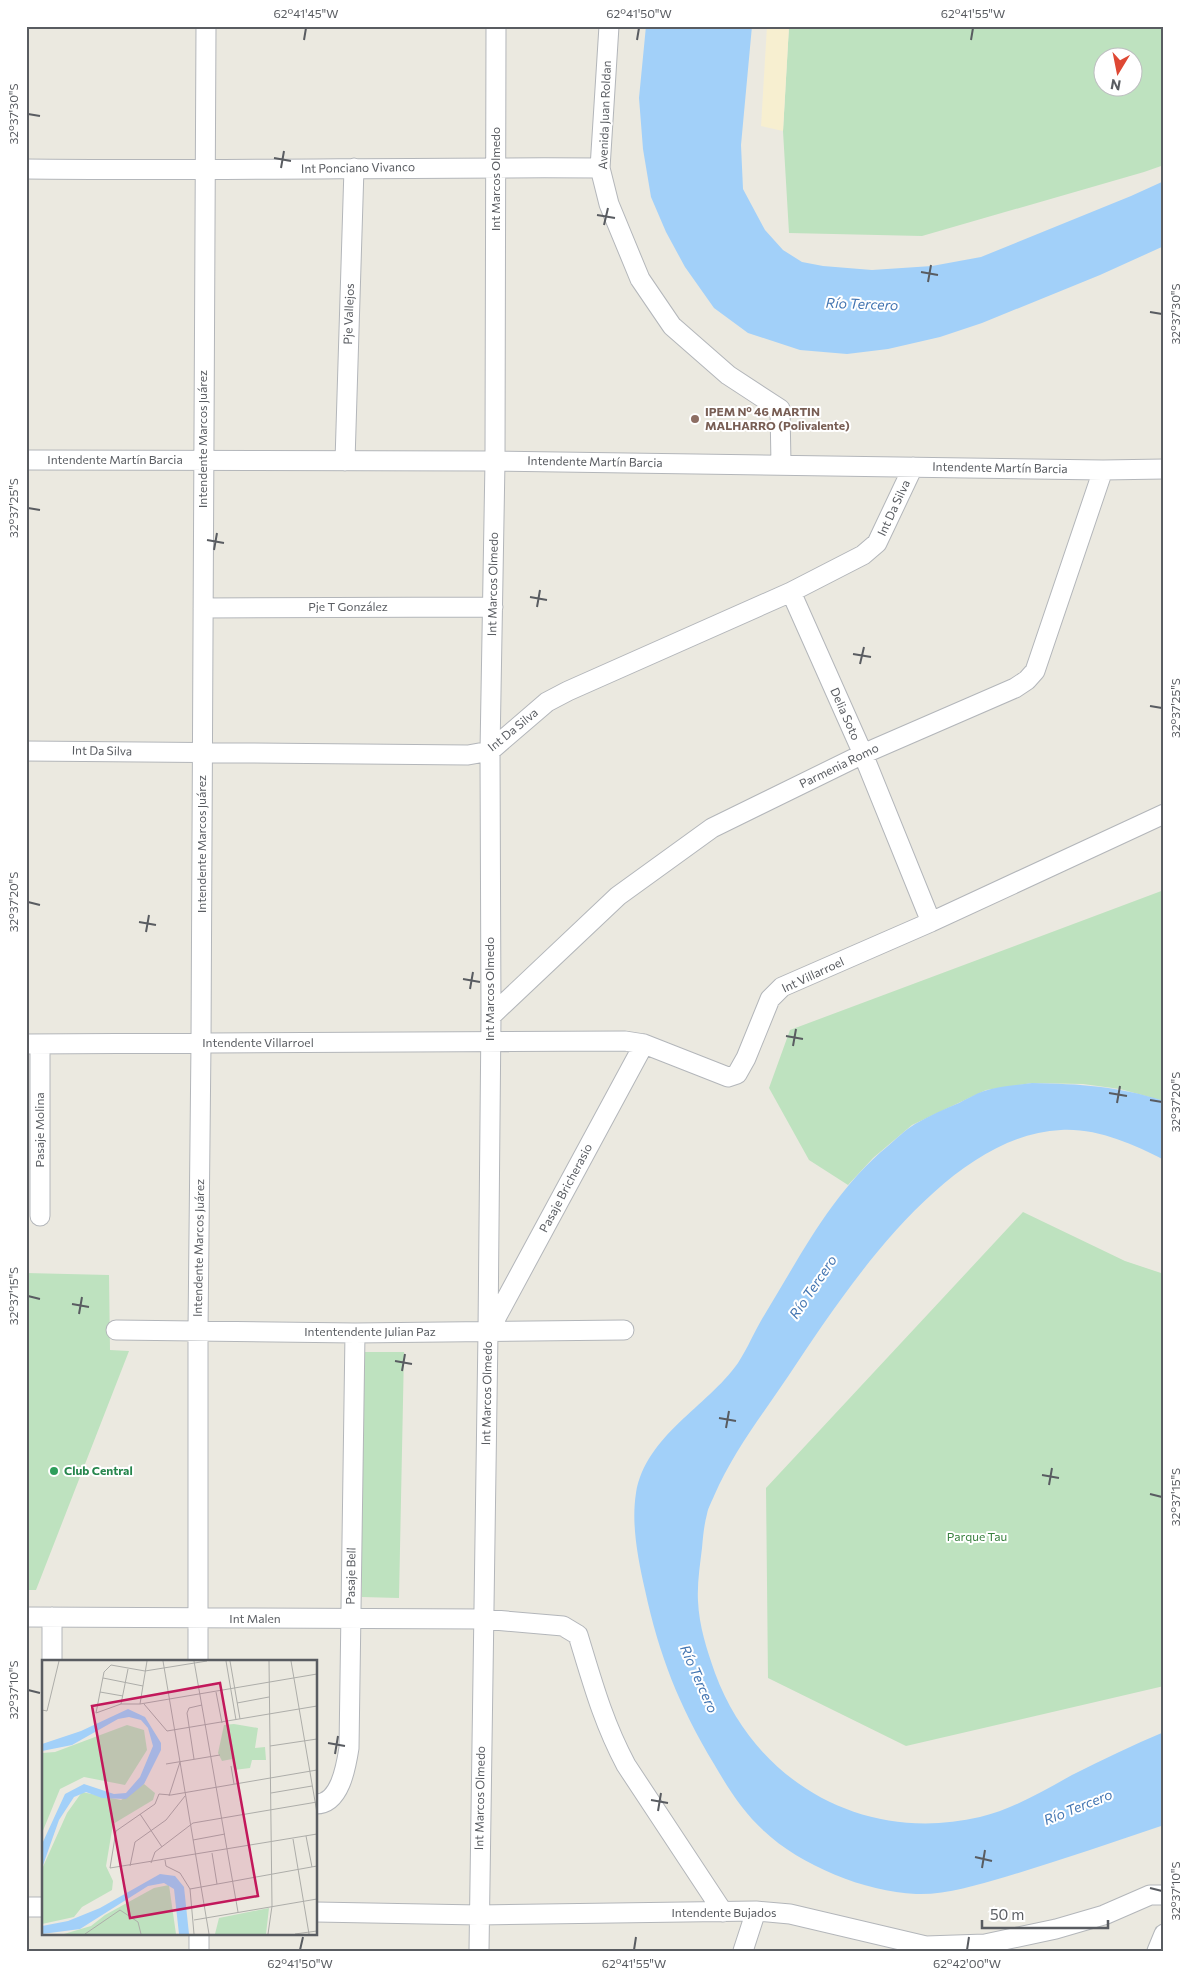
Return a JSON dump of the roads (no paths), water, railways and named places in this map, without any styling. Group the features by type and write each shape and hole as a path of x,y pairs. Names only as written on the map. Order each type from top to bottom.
{"street":[{"name":"Intendente Marcos Juárez","path":"198,1660 198,1331 206,26"},
{"name":"Int Marcos Olmedo","path":"479,1951 491,1016 490,751 495,461 496,26"},
{"name":"Avenida Juan Roldan","path":"609,26 600,168 609,204 640,279 672,326 728,375 780,409 781,464"},
{"name":"Int Ponciano Vivanco","path":"26,169 206,171 354,168 600,168"},
{"name":"Pje Vallejos","path":"345,461 354,168"},
{"name":"Intendente Martín Barcia","path":"26,460 495,461 1103,470 1164,469"},
{"name":"Int Da Silva","path":"26,751 468,755 490,751 547,702 791,592 863,555 877,543 913,467"},
{"name":"Parmenia Romo","path":"491,1016 618,896 712,828 863,754 1015,688 1028,680 1035,671 1103,470"},
{"name":"Delia Soto","path":"791,592 863,754 931,922"},
{"name":"Pje T González","path":"203,608 493,607"},
{"name":"Int Villarroel","path":"490,1041 625,1041 644,1044 728,1077 737,1074 746,1058 770,999 782,987 931,922 1164,814"},
{"name":"Intendente Villarroel","path":"33,1044 490,1041"},
{"name":"Pasaje Molina","path":"33,1044 40,1216"},
{"name":"Pasaje Bricherasio","path":"488,1332 644,1044"},
{"name":"Intentendente Julian Paz","path":"116,1330 355,1333 624,1330"},
{"name":"Pasaje Bell","path":"318,1804 322,1804 336,1794 347,1762 355,1333"},
{"path":"52,1617 52,1660"},
{"name":"Int Malen","path":"26,1618 483,1619 563,1626 578,1635 600,1711 626,1765 723,1912"},
{"name":"Intendente Bujados","path":"318,1912 478,1915 756,1911 790,1914 926,1948 985,1944 1056,1929 1104,1915 1157,1895"},
{"path":"26,1907 42,1907"},
{"path":"743,1951 756,1911"},
{"path":"199,1934 199,1951"},
{"path":"1157,1951 1164,1934"}],"water":[{"name":"Río Tercero","path":"646,26 752,26 741,145 743,189 765,230 783,250 802,262 823,266 872,270 932,266 981,257 1164,181 1164,246 1100,275 982,323 940,337 888,349 847,354 800,350 748,333 714,308 685,267 666,232 651,197 643,149 639,98"},
{"name":"Río Tercero","path":"1032,1083 1067,1084 1114,1089 1164,1101 1164,1160 1114,1138 1088,1132 1061,1130 1019,1138 978,1158 940,1187 904,1222 870,1261 840,1301 730,1464 708,1509 704,1527 698,1588 700,1620 706,1647 715,1673 733,1712 758,1746 787,1774 820,1797 856,1813 896,1822 937,1823 992,1814 1039,1793 1129,1747 1164,1732 1164,1825 1045,1865 972,1886 927,1894 896,1892 855,1882 814,1865 796,1855 756,1824 730,1791 680,1701 657,1636 638,1554 634,1517 636,1493 642,1473 652,1454 664,1438 725,1379 738,1363 761,1320 819,1225 834,1203 868,1164 908,1129 931,1115 984,1091"}],"place":[{"name":"IPEM Nº 46 MARTIN MALHARRO (Polivalente)","path":"695,419"},
{"name":"Club Central","path":"54,1471"}],"park label":[{"name":"Parque Tau","path":"977,1537"}]}
